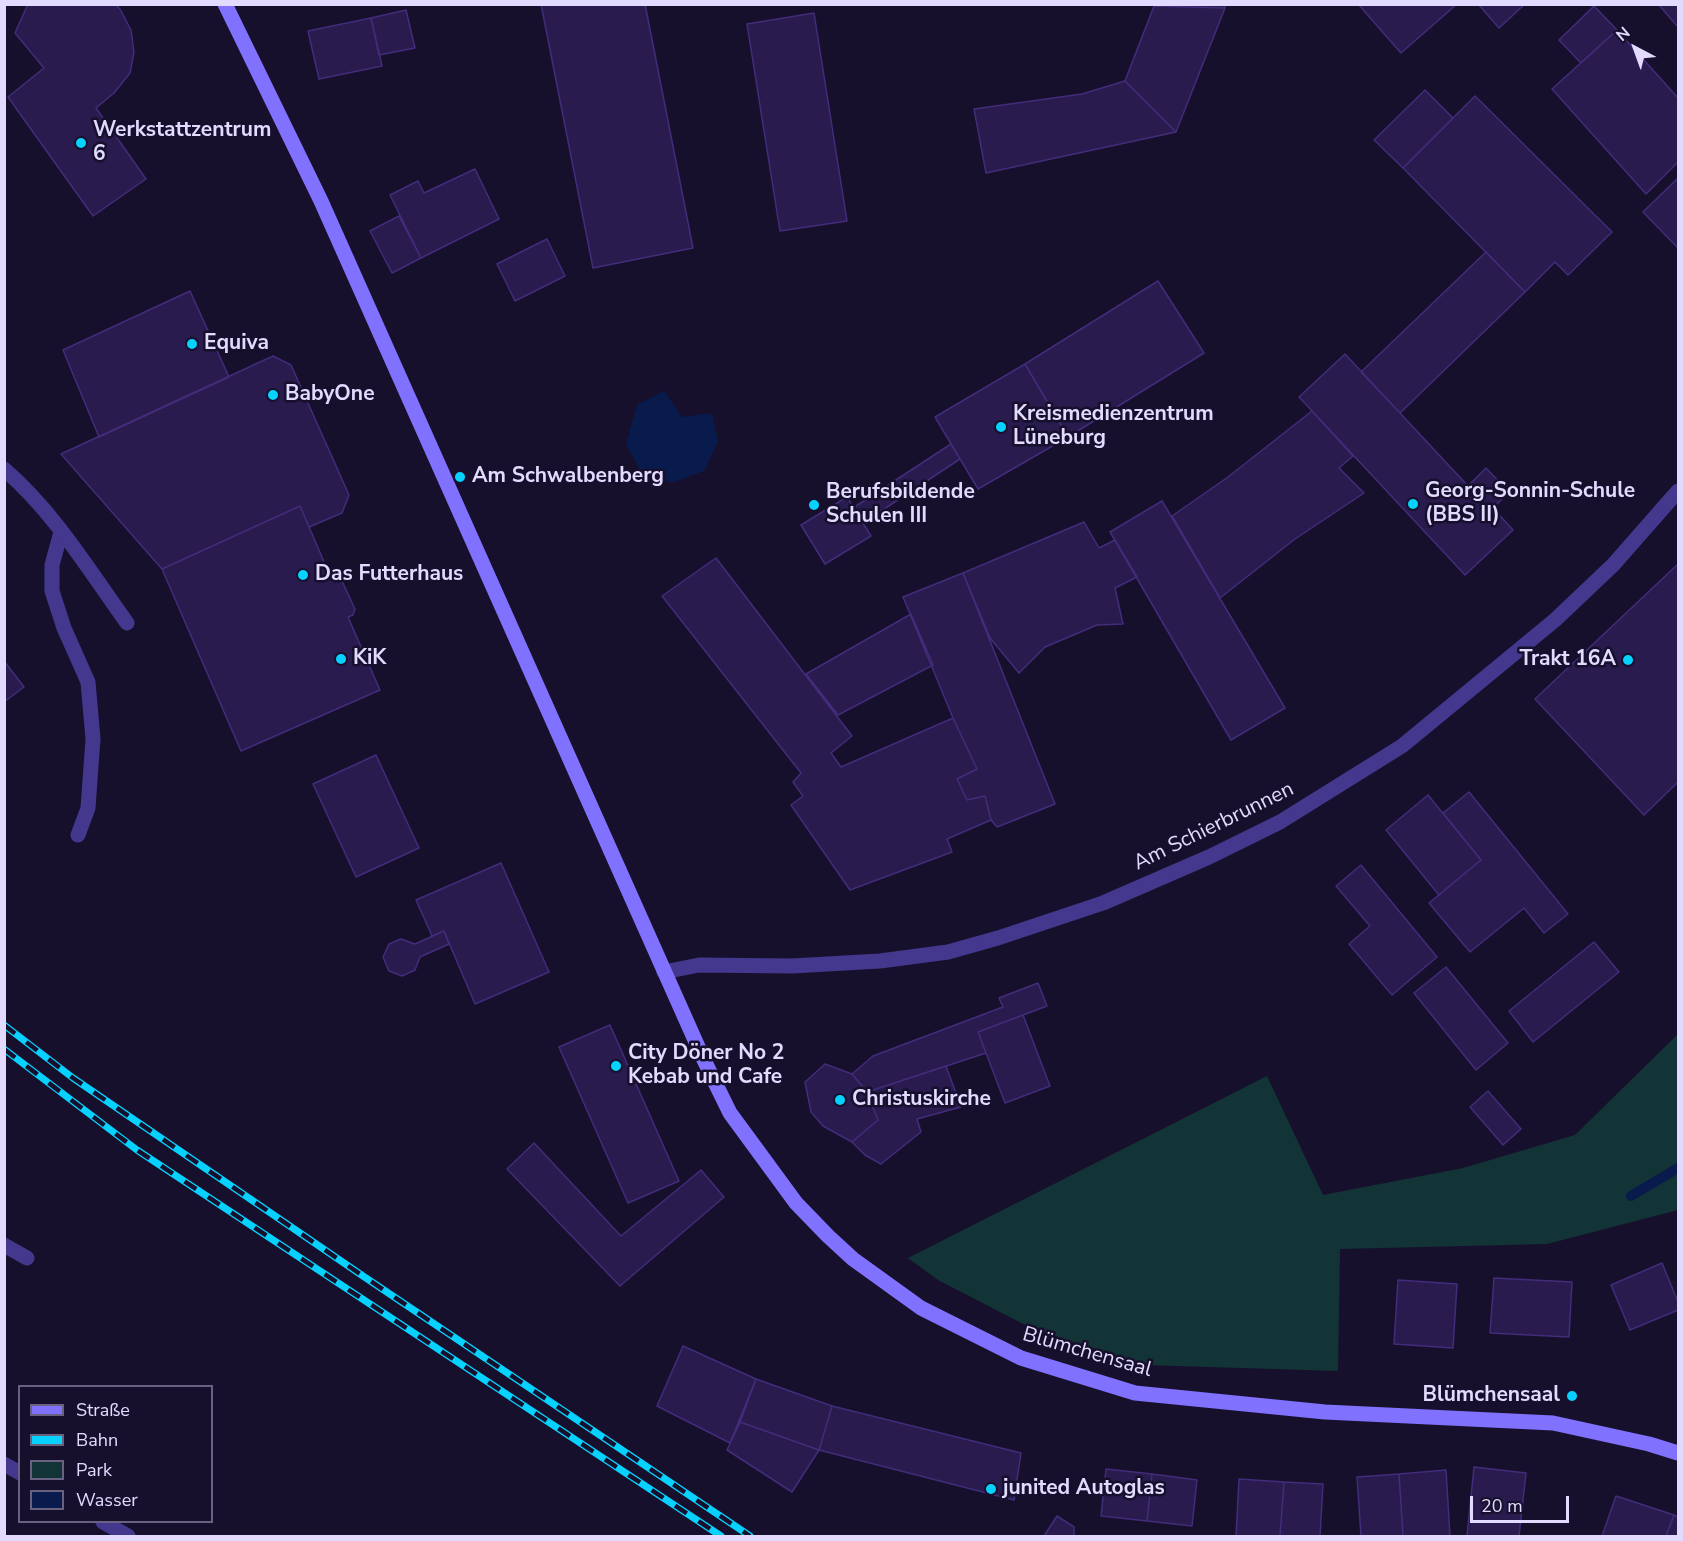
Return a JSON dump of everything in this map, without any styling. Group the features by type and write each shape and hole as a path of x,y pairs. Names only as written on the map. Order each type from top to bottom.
{"street":[{"path":"225,4 325,209 664,972"},
{"path":"4,469 26,487 128,623"},
{"name":"Am Schierbrunnen","path":"664,972 699,965 792,966 880,961 948,952 998,939 1103,903 1209,857 1280,822 1342,785 1402,746 1442,715 1555,620 1613,565 1678,491"},
{"path":"61,531 52,565 52,591 64,628 88,682 93,739 88,808 78,835"},
{"name":"Blümchensaal","path":"664,972 730,1113 796,1203 853,1259 921,1308 1021,1358 1136,1393 1325,1412 1552,1423 1649,1444 1678,1453"},
{"path":"4,1245 27,1258"},
{"path":"4,1464 18,1472"},
{"path":"106,1523 128,1536"}],"green space":[{"path":"1678,1034 1678,1210 1547,1244 1340,1249 1338,1371 1145,1365 1033,1329 938,1280 908,1258 1267,1076 1323,1195 1463,1168 1575,1135"}],"water":[{"path":"664,391 682,417 712,413 718,442 704,471 672,483 641,472 626,444 637,405"}],"building":[{"name":"Werkstattzentrum 6","path":"28,4 115,4 131,30 134,52 130,73 114,93 96,108 146,179 93,216 8,97 44,68 15,33"},
{"path":"541,4 645,4 693,248 593,268"},
{"path":"1153,4 1224,4 1225,8 1154,6"},
{"path":"1358,4 1457,4 1401,53"},
{"path":"1478,4 1525,4 1499,28"},
{"path":"1658,4 1678,4 1678,27"},
{"path":"1154,6 1225,8 1176,132 1125,81"},
{"path":"1594,6 1617,30 1581,63 1559,40"},
{"path":"406,10 415,48 379,55 371,18"},
{"path":"814,13 847,221 780,231 747,24"},
{"path":"371,18 382,66 319,79 308,31"},
{"path":"1617,30 1678,98 1678,162 1646,194 1552,89"},
{"path":"1125,81 1176,132 986,173 974,109 1082,94"},
{"path":"1425,90 1453,118 1403,168 1374,140"},
{"path":"1475,96 1612,232 1568,275 1555,262 1525,292 1403,168"},
{"path":"475,169 499,219 421,258 390,195 418,181 424,193"},
{"path":"1678,178 1678,248 1643,212"},
{"path":"399,216 421,258 392,273 370,231"},
{"path":"547,239 565,276 515,301 497,264"},
{"path":"1486,252 1525,292 1400,413 1361,372"},
{"path":"1158,281 1204,353 1068,437 1025,364"},
{"path":"190,291 229,377 99,437 63,350"},
{"path":"1345,354 1468,486 1486,468 1509,492 1493,508 1513,530 1465,575 1299,397"},
{"path":"273,356 291,365 349,495 342,513 309,527 300,506 162,569 61,454"},
{"name":"Kreismedienzentrum Lüneburg","path":"1025,364 1068,437 978,489 935,417"},
{"path":"1312,411 1353,456 1339,468 1364,493 1295,539 1220,598 1172,516 1228,477"},
{"path":"951,444 960,459 863,523 853,508"},
{"path":"847,497 871,536 825,564 801,525"},
{"path":"1162,501 1285,708 1231,740 1110,532"},
{"path":"300,506 331,578 336,576 341,579 355,609 353,615 348,617 380,690 241,751 162,569"},
{"path":"1084,522 1099,548 1115,540 1137,577 1115,588 1123,624 1097,625 1045,647 1019,673 990,638 963,573"},
{"path":"716,558 852,736 831,753 841,767 953,718 977,769 957,779 967,800 985,796 991,820 947,839 952,852 850,890 791,805 803,796 793,782 801,773 662,596"},
{"name":"Trakt 16A","path":"1678,564 1678,782 1644,815 1535,699"},
{"path":"963,573 1055,804 997,827 991,820 985,796 967,800 957,779 977,769 953,718 903,597"},
{"path":"911,614 933,665 838,715 806,674"},
{"path":"4,661 24,687 4,702"},
{"path":"376,755 419,848 356,877 313,784"},
{"path":"1469,792 1568,914 1544,933 1524,908 1470,952 1429,903 1481,860 1443,813"},
{"path":"1428,795 1481,860 1439,895 1386,830"},
{"path":"501,863 549,972 475,1004 444,931 432,936 416,900"},
{"path":"1361,865 1437,957 1392,995 1349,944 1370,926 1336,886"},
{"path":"444,931 449,944 420,957 415,970 402,976 389,971 383,957 389,944 401,939 415,944"},
{"path":"1594,942 1619,972 1533,1042 1509,1011"},
{"path":"1446,967 1508,1043 1476,1070 1414,993"},
{"path":"1038,983 1047,1006 978,1032 986,1053 867,1092 852,1074 873,1056 1003,1007 999,998"},
{"path":"1023,1015 1050,1086 1005,1103 978,1032"},
{"path":"610,1025 679,1181 628,1203 559,1047"},
{"path":"825,1064 852,1074 867,1092 878,1120 852,1142 823,1126 811,1112 805,1082"},
{"path":"946,1066 961,1107 917,1119 921,1132 881,1164 865,1155 852,1142 878,1120 867,1092"},
{"path":"1488,1091 1521,1129 1503,1145 1470,1107"},
{"path":"534,1143 621,1236 701,1170 724,1197 620,1286 507,1169"},
{"path":"1662,1263 1678,1302 1678,1310 1630,1330 1611,1285"},
{"path":"1494,1278 1572,1282 1569,1337 1490,1333"},
{"path":"1398,1280 1457,1284 1453,1348 1394,1344"},
{"path":"683,1346 756,1379 730,1443 657,1406"},
{"path":"756,1379 832,1406 819,1450 740,1422"},
{"path":"832,1406 1021,1453 1014,1500 819,1450"},
{"path":"740,1422 819,1450 792,1492 727,1450"},
{"path":"1474,1467 1526,1473 1519,1536 1467,1536"},
{"path":"1106,1469 1152,1474 1147,1521 1101,1516"},
{"path":"1446,1470 1450,1536 1403,1536 1399,1474"},
{"path":"1152,1474 1197,1480 1192,1526 1147,1521"},
{"path":"1399,1474 1403,1536 1361,1536 1357,1477"},
{"path":"1239,1479 1284,1482 1280,1536 1236,1536"},
{"path":"1284,1482 1323,1484 1320,1536 1280,1536"},
{"path":"1616,1496 1674,1515 1666,1536 1602,1536"},
{"path":"1674,1515 1678,1517 1678,1536 1666,1536"},
{"path":"1057,1516 1074,1527 1074,1536 1044,1536"}],"waterway":[{"path":"1631,1196 1678,1168"}],"railway":[{"path":"4,1025 73,1078 750,1536"},
{"path":"4,1049 137,1150 721,1536"}],"place":[{"name":"Werkstattzentrum 6","path":"81,143"},
{"name":"Equiva","path":"192,344"},
{"name":"BabyOne","path":"273,395"},
{"name":"Kreismedienzentrum Lüneburg","path":"1001,427"},
{"name":"Am Schwalbenberg","path":"460,477"},
{"name":"Georg-Sonnin-Schule (BBS II)","path":"1413,504"},
{"name":"Berufsbildende Schulen III","path":"814,505"},
{"name":"Das Futterhaus","path":"303,575"},
{"name":"KiK","path":"341,659"},
{"name":"Trakt 16A","path":"1628,660"},
{"name":"City Döner No 2 Kebab und Cafe","path":"616,1066"},
{"name":"Christuskirche","path":"840,1100"},
{"name":"Blümchensaal","path":"1572,1396"},
{"name":"junited Autoglas","path":"991,1489"}]}
